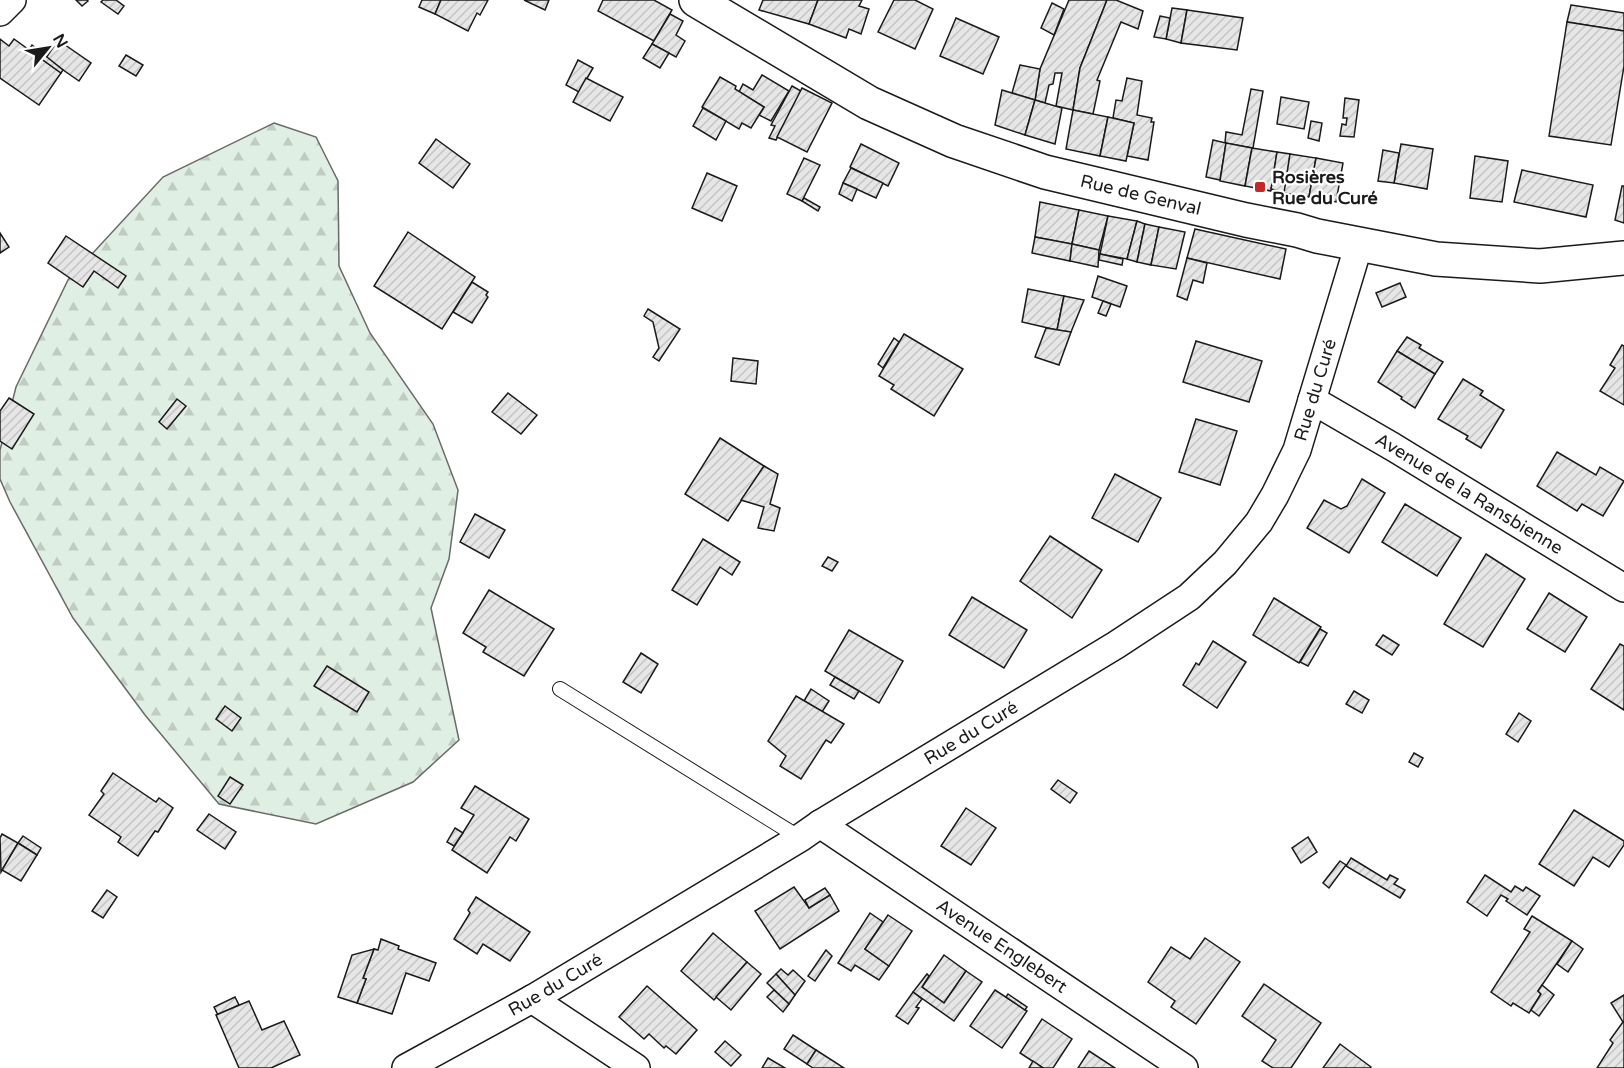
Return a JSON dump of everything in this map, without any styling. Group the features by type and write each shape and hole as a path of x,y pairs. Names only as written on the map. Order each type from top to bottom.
{"street":[{"path":"0,12 12,0"},
{"name":"Rue de Genval","path":"696,0 859,98 954,141 1045,172 1246,220 1436,259 1540,266 1624,258"},
{"name":"Rue du Curé","path":"406,1068 532,999 1106,651 1189,597 1225,563 1259,522 1297,450 1359,244"},
{"name":"Avenue de la Ransbienne","path":"1312,400 1624,588"},
{"name":"Avenue Englebert","path":"810,831 1184,1068"},
{"path":"532,999 636,1068"}],"lane":[{"path":"560,689 810,831"}],"green space":[{"path":"274,123 316,137 338,181 339,266 370,333 433,424 458,490 449,559 431,608 459,740 413,782 316,824 219,804 145,715 73,618 10,502 0,479 0,450 16,387 68,280 163,177"}],"building":[{"path":"76,0 87,0 88,1 82,6"},
{"path":"116,0 124,6 118,14 101,2"},
{"path":"422,0 441,0 435,14 419,7"},
{"path":"441,0 488,0 480,15 477,13 468,31 435,14"},
{"path":"524,0 549,0 545,10"},
{"path":"603,0 654,0 672,10 654,41 598,11"},
{"path":"763,0 818,0 809,24 759,10"},
{"path":"818,0 862,0 859,6 869,9 861,34 849,29 846,38 809,24"},
{"path":"894,0 915,0 933,9 915,49 878,32"},
{"path":"1069,0 1107,0 1080,68 1073,110 1056,106 1062,73 1055,73 1053,84 1049,85 1045,103 1035,100 1040,69"},
{"path":"1107,0 1116,0 1143,11 1138,29 1121,22 1097,80 1100,81 1093,114 1073,110 1080,68"},
{"path":"1052,3 1064,9 1054,35 1041,28"},
{"path":"1571,5 1624,13 1624,31 1567,22"},
{"path":"1172,8 1187,10 1181,43 1166,39"},
{"path":"1187,10 1243,18 1237,50 1181,43"},
{"path":"670,14 683,21 676,35 685,41 676,57 652,44"},
{"path":"1160,16 1170,18 1166,39 1154,37"},
{"path":"956,18 999,37 983,74 940,56"},
{"path":"1567,22 1624,31 1624,66 1611,145 1549,136"},
{"path":"0,39 9,46 14,39 61,73 39,105 0,78"},
{"path":"58,40 91,63 79,81 46,58"},
{"path":"652,44 669,53 660,68 643,58"},
{"path":"32,45 63,70 61,73 29,50"},
{"path":"126,55 143,65 136,76 119,66"},
{"path":"578,60 593,68 579,92 566,85"},
{"path":"1020,65 1040,69 1035,100 1012,93"},
{"path":"762,75 789,91 771,121 759,115 764,107 739,92 743,84 753,90"},
{"path":"720,77 764,107 751,128 742,123 739,129 702,107"},
{"path":"586,78 623,97 610,121 573,102"},
{"path":"1127,78 1142,81 1137,115 1152,118 1151,122 1154,122 1148,160 1127,156 1134,123 1113,118 1116,100 1122,101"},
{"path":"792,86 801,91 776,140 769,138 775,126 771,125"},
{"path":"802,88 832,103 807,152 777,137"},
{"path":"1251,89 1263,91 1253,148 1225,143 1226,132 1242,135"},
{"path":"1002,90 1035,100 1025,135 995,125"},
{"path":"1281,97 1309,102 1304,129 1277,124"},
{"path":"1345,98 1359,100 1354,137 1340,136 1342,124 1346,125 1347,118 1343,118"},
{"path":"1035,100 1062,108 1055,144 1025,135"},
{"path":"703,108 726,121 716,140 693,126"},
{"path":"1073,110 1108,117 1100,156 1066,149"},
{"path":"1108,117 1134,123 1126,161 1100,156"},
{"path":"1311,121 1322,123 1319,141 1308,138"},
{"path":"436,139 470,164 453,188 419,163"},
{"path":"1213,140 1226,143 1220,180 1206,177"},
{"path":"1226,143 1252,148 1245,186 1220,181"},
{"path":"861,144 899,163 888,186 850,167"},
{"path":"1401,144 1433,149 1427,189 1394,183"},
{"path":"1252,148 1277,152 1271,191 1245,186"},
{"path":"1383,150 1399,153 1394,183 1378,181"},
{"path":"1277,152 1290,154 1285,192 1271,189"},
{"path":"1290,154 1316,158 1309,197 1284,193"},
{"path":"1475,156 1508,161 1502,202 1470,198"},
{"path":"804,158 820,165 802,201 787,194"},
{"path":"1316,158 1343,163 1336,202 1309,197"},
{"path":"851,168 883,183 876,198 843,183"},
{"path":"1522,170 1593,185 1586,217 1514,202"},
{"path":"707,173 737,186 722,221 692,208"},
{"path":"843,183 857,189 852,201 839,194"},
{"path":"1622,186 1624,186 1624,223 1615,220"},
{"path":"804,198 820,207 818,211 802,201"},
{"path":"1040,202 1079,210 1072,244 1035,237"},
{"path":"1079,210 1108,216 1099,250 1072,244"},
{"path":"1108,216 1137,221 1127,259 1100,254"},
{"path":"1137,221 1145,224 1137,262 1127,259"},
{"path":"1145,224 1159,227 1151,265 1137,262"},
{"path":"1159,227 1185,232 1176,269 1151,265"},
{"path":"1195,229 1286,249 1280,279 1187,258"},
{"path":"408,232 475,277 442,329 374,286"},
{"path":"0,233 9,247 0,253"},
{"path":"66,236 126,276 118,288 94,271 83,287 48,263"},
{"path":"1035,237 1072,244 1070,261 1032,253"},
{"path":"1072,244 1099,250 1098,267 1070,261"},
{"path":"1100,254 1123,259 1122,265 1099,260"},
{"path":"1187,258 1207,263 1203,283 1193,280 1187,300 1177,296"},
{"path":"1098,276 1127,286 1120,307 1092,297"},
{"path":"472,282 488,292 486,295 488,297 472,323 453,312"},
{"path":"1400,283 1406,297 1382,307 1376,293"},
{"path":"1028,289 1064,296 1057,330 1022,322"},
{"path":"1064,296 1084,300 1071,332 1057,330"},
{"path":"1103,301 1111,304 1106,316 1098,313"},
{"path":"648,309 680,329 659,361 653,357 659,348 653,322 644,316"},
{"path":"1046,328 1071,332 1059,365 1035,357"},
{"path":"904,334 963,369 934,416 891,389 894,385 879,376"},
{"path":"1407,337 1421,345 1419,348 1443,362 1435,374 1397,351"},
{"path":"894,338 899,342 883,368 878,364"},
{"path":"1196,341 1262,361 1249,402 1183,382"},
{"path":"1622,345 1624,346 1624,405 1600,391 1615,368 1610,365"},
{"path":"1397,351 1435,374 1415,408 1378,382"},
{"path":"733,358 758,361 756,384 731,381"},
{"path":"1463,379 1483,391 1480,395 1504,410 1481,448 1466,439 1468,436 1438,419"},
{"path":"508,393 537,415 521,434 492,412"},
{"path":"9,398 34,414 12,449 0,441 0,411"},
{"path":"177,399 186,406 167,429 159,422"},
{"path":"1196,419 1237,431 1220,485 1179,472"},
{"path":"720,438 764,466 728,521 685,494"},
{"path":"1557,452 1596,475 1600,467 1624,481 1603,516 1582,504 1577,511 1537,486"},
{"path":"764,466 778,474 770,504 780,508 774,531 758,528 764,507 741,500"},
{"path":"1115,474 1161,498 1138,542 1092,518"},
{"path":"1362,479 1385,493 1349,553 1307,528 1324,500 1341,509 1347,506"},
{"path":"1405,504 1461,538 1437,576 1382,542"},
{"path":"475,514 505,530 489,558 460,542"},
{"path":"1050,536 1102,570 1072,618 1020,581"},
{"path":"703,539 740,562 732,575 720,567 697,605 672,590"},
{"path":"1486,554 1525,579 1483,647 1444,624"},
{"path":"828,557 838,562 832,571 822,566"},
{"path":"489,590 554,629 524,676 483,652 486,647 463,633"},
{"path":"1549,593 1587,617 1565,652 1527,629"},
{"path":"972,597 1027,630 1004,668 949,635"},
{"path":"1274,598 1321,627 1299,663 1253,635"},
{"path":"1320,629 1327,633 1308,666 1300,662"},
{"path":"849,630 903,661 879,703 825,671"},
{"path":"1383,635 1399,645 1392,655 1376,645"},
{"path":"1213,641 1246,662 1217,708 1183,685 1196,663 1199,665"},
{"path":"1620,644 1624,646 1624,710 1591,689"},
{"path":"641,653 658,664 641,693 623,682"},
{"path":"327,666 369,692 357,712 314,686"},
{"path":"835,677 859,691 854,699 830,685"},
{"path":"811,689 829,701 822,712 804,701"},
{"path":"1354,691 1369,700 1362,713 1346,704"},
{"path":"796,696 844,724 831,743 826,740 801,779 780,766 786,756 768,741"},
{"path":"225,706 241,718 232,731 216,719"},
{"path":"1519,713 1531,721 1518,742 1506,734"},
{"path":"1414,753 1423,758 1418,767 1409,762"},
{"path":"113,773 156,802 159,798 173,808 158,832 155,831 138,856 118,842 121,837 89,815 104,794 101,791"},
{"path":"230,777 243,785 230,804 218,796"},
{"path":"1058,780 1077,793 1070,803 1051,789"},
{"path":"475,786 529,819 516,841 510,837 487,873 452,850 474,815 461,808"},
{"path":"966,808 996,828 971,865 941,846"},
{"path":"1574,810 1624,841 1624,845 1609,867 1593,857 1574,886 1539,864"},
{"path":"209,814 236,832 225,849 197,830"},
{"path":"455,828 463,833 454,846 447,842"},
{"path":"2,834 18,843 1,872 0,838"},
{"path":"23,836 41,848 37,855 18,843"},
{"path":"1308,837 1317,852 1301,863 1292,848"},
{"path":"18,843 37,855 21,881 2,870"},
{"path":"1351,858 1387,880 1390,875 1398,879 1394,884 1405,890 1400,898 1346,866"},
{"path":"1340,861 1346,865 1329,888 1323,883"},
{"path":"1485,875 1511,892 1515,886 1523,891 1526,887 1540,896 1527,915 1501,895 1487,916 1467,902"},
{"path":"794,887 809,908 830,895 839,911 780,949 755,911"},
{"path":"825,888 830,895 809,908 805,900"},
{"path":"107,890 117,897 103,918 92,911"},
{"path":"476,897 530,932 510,961 483,944 477,954 454,939 470,913 468,910"},
{"path":"870,913 883,922 865,949 889,966 879,980 855,965 851,971 838,963"},
{"path":"888,915 912,931 889,966 865,949"},
{"path":"1532,916 1572,941 1538,991 1541,994 1529,1013 1513,1003 1511,1006 1491,992 1530,932 1524,929"},
{"path":"713,933 747,962 714,1000 681,971"},
{"path":"1205,938 1240,962 1196,1024 1171,1007 1175,1001 1148,982 1171,947 1190,959"},
{"path":"381,939 399,946 398,949 436,963 429,981 406,973 392,1014 357,1003 366,979 363,978 374,949 378,950"},
{"path":"1572,941 1583,949 1568,972 1557,964"},
{"path":"374,949 357,1003 338,997 352,955"},
{"path":"826,950 832,956 815,981 808,976"},
{"path":"944,955 966,971 944,1003 922,987"},
{"path":"747,962 761,974 731,1010 716,997"},
{"path":"781,969 788,975 793,970 805,981 795,995 776,974"},
{"path":"966,971 982,982 954,1021 913,992 927,974 929,976 922,987 944,1003"},
{"path":"776,974 795,995 789,1004 767,983"},
{"path":"1264,984 1321,1023 1291,1068 1273,1068 1262,1061 1276,1040 1242,1016"},
{"path":"1542,985 1554,995 1539,1016 1531,1010 1541,994 1538,991"},
{"path":"647,986 697,1030 676,1054 666,1046 664,1048 649,1034 644,1039 619,1017"},
{"path":"774,990 789,1004 783,1012 767,997"},
{"path":"995,990 1027,1011 1002,1048 970,1026"},
{"path":"913,992 922,999 908,1024 896,1016"},
{"path":"1008,994 1027,1007 1025,1010 1006,997"},
{"path":"1624,995 1624,1068 1597,1068 1613,1043 1610,1040 1623,1022 1611,1003"},
{"path":"235,997 239,1005 218,1015 214,1007"},
{"path":"249,1001 262,1030 284,1021 300,1055 271,1068 239,1068 216,1015"},
{"path":"1042,1019 1072,1039 1053,1068 1043,1068 1020,1053"},
{"path":"793,1035 816,1050 807,1064 784,1049"},
{"path":"725,1041 741,1055 731,1066 715,1052"},
{"path":"1340,1044 1371,1067 1323,1068"},
{"path":"816,1050 844,1068 813,1068 807,1064"},
{"path":"1089,1051 1115,1068 1078,1068"},
{"path":"768,1058 785,1068 762,1068"},
{"path":"1033,1061 1043,1068 1029,1068"}],"place":[{"name":"Rosières Rue du Curé","path":"1260,187"}]}
